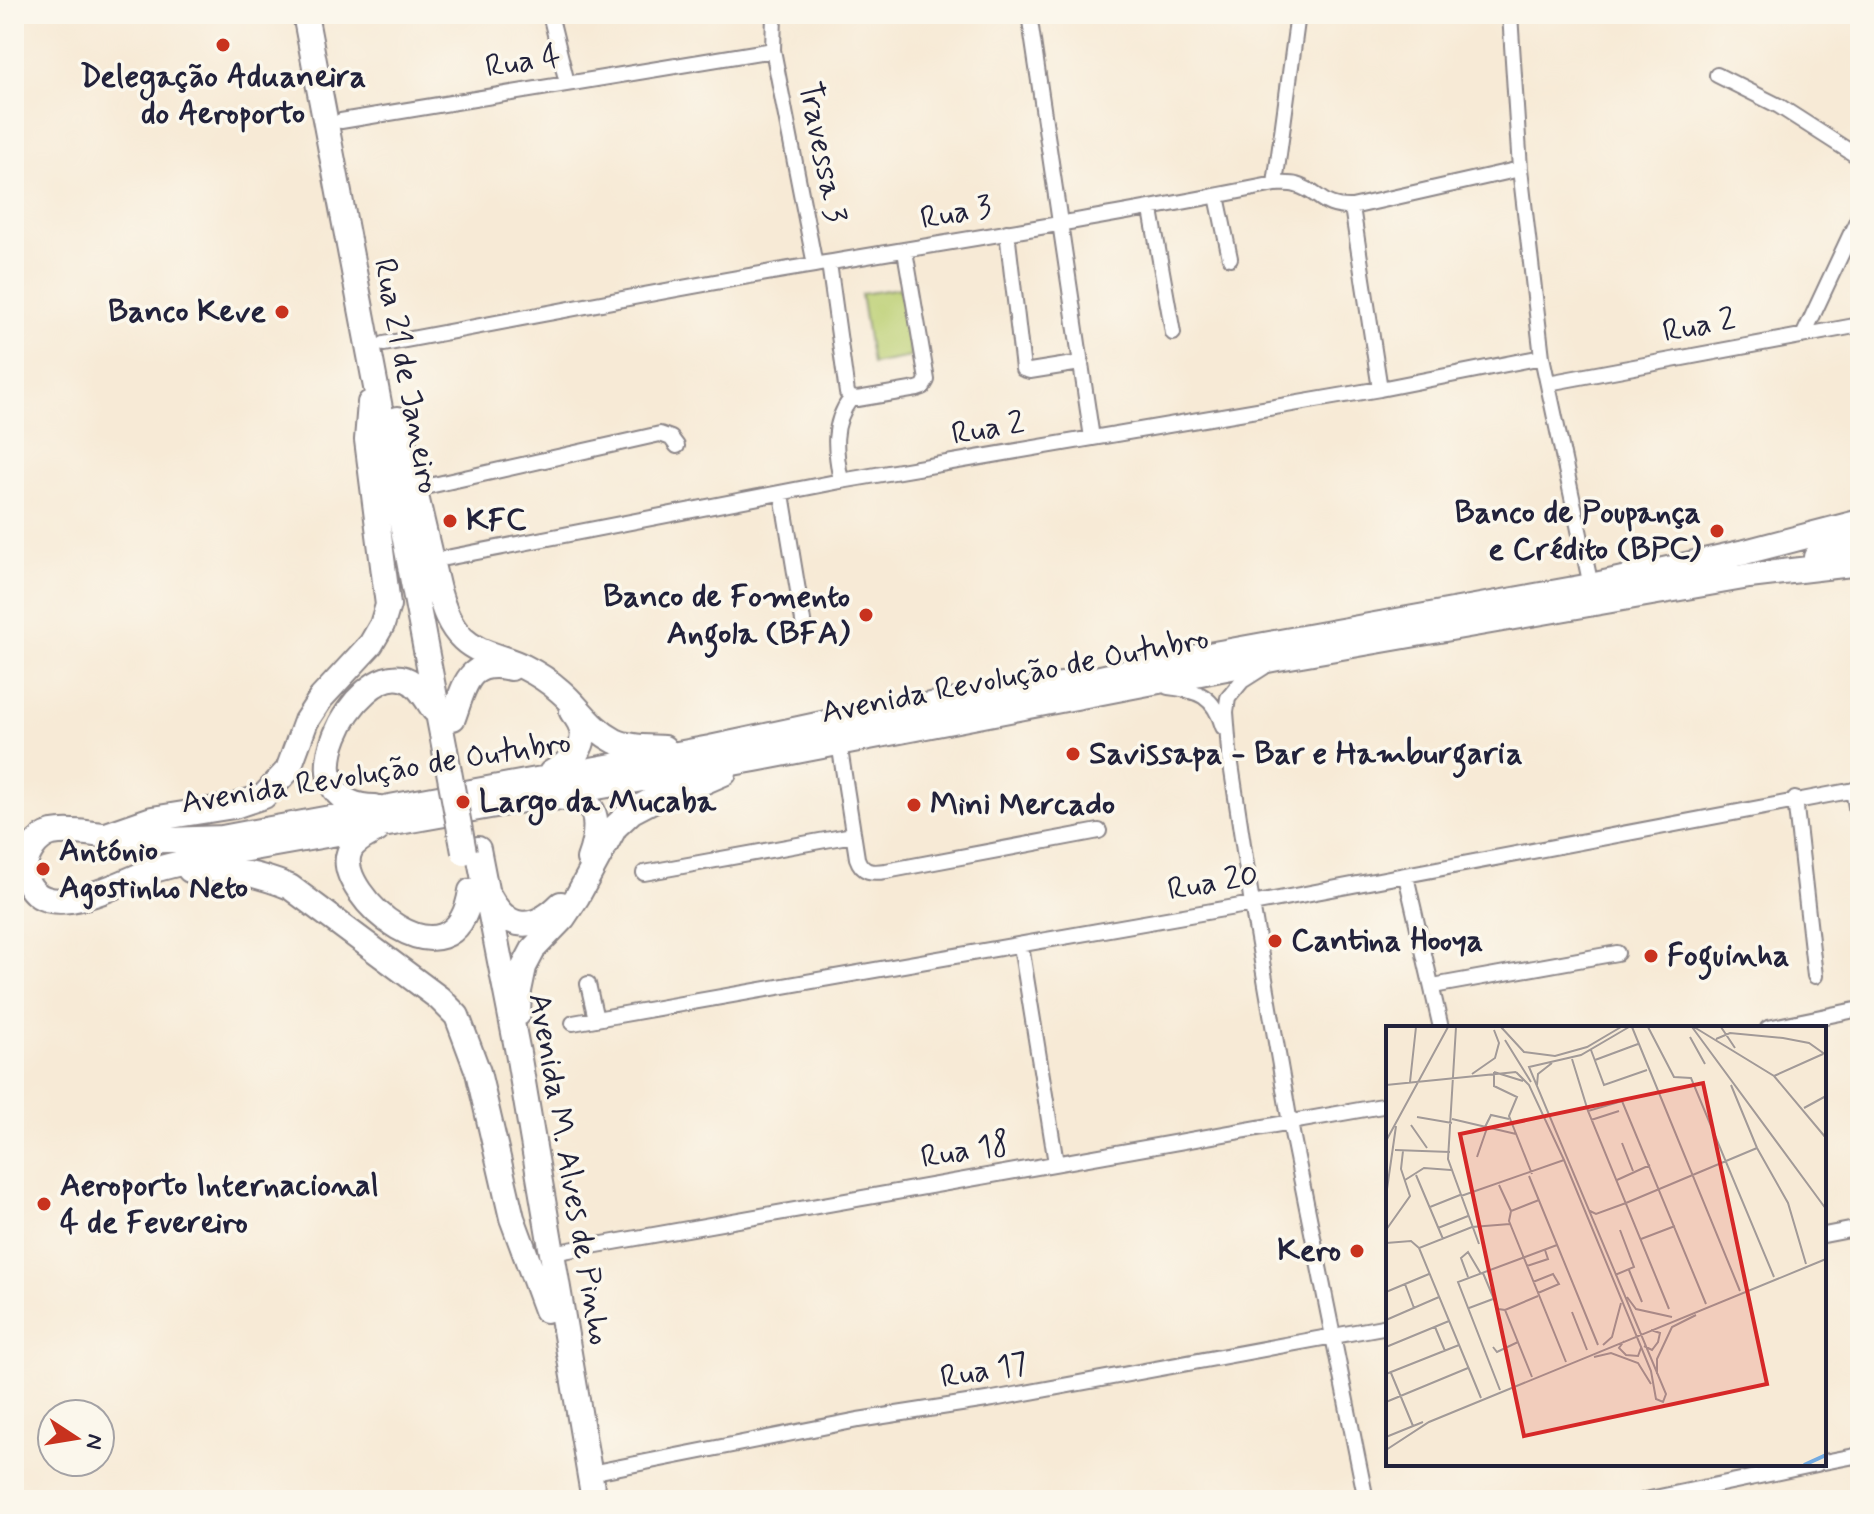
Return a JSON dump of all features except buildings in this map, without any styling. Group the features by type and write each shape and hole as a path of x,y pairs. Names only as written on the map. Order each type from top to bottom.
{"main road":[{"name":"Rua 21 de Janeiro","path":"305,14 372,373 446,718 471,851"},
{"name":"Rua 21 de Janeiro","path":"322,14 398,419 446,718"},
{"path":"101,837 152,819 234,806 264,796 288,770 306,721 321,698 371,644 382,625 388,605 367,440 372,373"},
{"path":"398,419 438,590 446,614 460,637 475,649 522,665 538,675 559,690 593,727 617,742 634,746 710,748"},
{"name":"Avenida Revolução de Outubro","path":"394,815 222,838 143,840 58,832 40,839 31,850 25,863 26,878 32,889 54,901 67,901 156,870 224,853 394,815 539,788 859,716 1087,681 1181,660 1591,586 1745,552 1860,522"},
{"name":"Avenida Revolução de Outubro","path":"1745,552 1860,536"},
{"name":"Avenida Revolução de Outubro","path":"1749,576 1860,544"},
{"name":"Avenida Revolução de Outubro","path":"539,788 755,759 1278,658 1749,576 1860,563"},
{"path":"394,815 362,807 335,792 329,780 327,762 342,724 364,693 386,679 409,681 446,718 464,684 481,667 517,669 537,680 568,706 578,718 583,732 580,750 572,761 539,788"},
{"path":"518,1053 519,991 524,967 534,948 563,918 577,897 615,827 632,811 653,800 687,789 755,759"},
{"path":"394,815 353,845 348,854 350,880 372,906 421,938 452,934 461,924 478,890 509,920 521,924 536,922 550,915 574,885 591,851 595,818 580,800 539,788"},
{"name":"Avenida M. Alves de Pinho","path":"471,851 579,1500"},
{"path":"156,870 233,870 290,887 439,998 457,1016 478,1072 512,1218 546,1310"},
{"name":"Avenida M. Alves de Pinho","path":"478,890 518,1053 594,1500"}],"street":[{"path":"550,14 567,83"},
{"path":"773,50 774,14"},
{"path":"1029,14 1092,438"},
{"path":"1275,184 1298,14"},
{"path":"1510,14 1520,169 1542,357 1591,586"},
{"name":"Rua 4","path":"341,121 773,50"},
{"name":"Travessa 3","path":"773,50 822,264 847,393 851,398"},
{"path":"1717,75 1779,106 1860,158"},
{"path":"1380,389 1352,207 1520,169"},
{"name":"Rua 3","path":"384,344 1060,222 1151,210 1275,184 1294,184 1331,207 1352,207"},
{"path":"1217,196 1230,258"},
{"path":"1151,210 1173,333"},
{"path":"1804,334 1860,214"},
{"path":"1007,232 1023,369 1030,371 1080,363"},
{"path":"841,481 835,429 842,410 851,398 917,389 923,387 927,380 905,251"},
{"name":"Rua 2","path":"1548,383 1860,325"},
{"name":"Rua 2","path":"446,558 841,481 1380,389 1542,357"},
{"path":"429,486 660,434 671,438 677,446"},
{"path":"782,494 804,627"},
{"path":"1278,658 1242,681 1228,698 1229,751 1290,1123 1366,1500"},
{"path":"1148,685 1188,688 1203,696 1218,713 1229,751"},
{"path":"840,749 859,866 867,872 1099,831"},
{"path":"1856,789 1860,830"},
{"name":"Rua 20","path":"573,1023 1406,876 1856,789"},
{"path":"1795,799 1815,976"},
{"path":"644,873 853,835"},
{"path":"1406,876 1441,1026"},
{"path":"1021,946 1056,1163"},
{"path":"1433,986 1617,953"},
{"path":"588,984 596,1019"},
{"path":"1778,1026 1860,1009"},
{"name":"Rua 18","path":"552,1253 1386,1105"},
{"path":"1826,1235 1860,1228"},
{"name":"Rua 17","path":"590,1473 858,1420 993,1399 1386,1326"},
{"path":"1826,1462 1860,1455"},
{"path":"1645,1500 1807,1466"}],"green space":[{"path":"900,288 911,357 872,364 861,294"}],"place":[{"name":"Delegação Aduaneira do Aeroporto","path":"223,45"},
{"name":"Banco Keve","path":"282,312"},
{"name":"KFC","path":"450,521"},
{"name":"Banco de Poupança e Crédito (BPC)","path":"1717,531"},
{"name":"Banco de Fomento Angola (BFA)","path":"866,615"},
{"name":"Savissapa - Bar e Hamburgaria","path":"1073,754"},
{"name":"Largo da Mucaba","path":"463,802"},
{"name":"Mini Mercado","path":"914,805"},
{"name":"António Agostinho Neto","path":"43,869"},
{"name":"Cantina Hooya","path":"1275,941"},
{"name":"Foguinha","path":"1651,956"},
{"name":"Aeroporto Internacional 4 de Fevereiro","path":"44,1204"},
{"name":"Kero","path":"1357,1251"}]}
